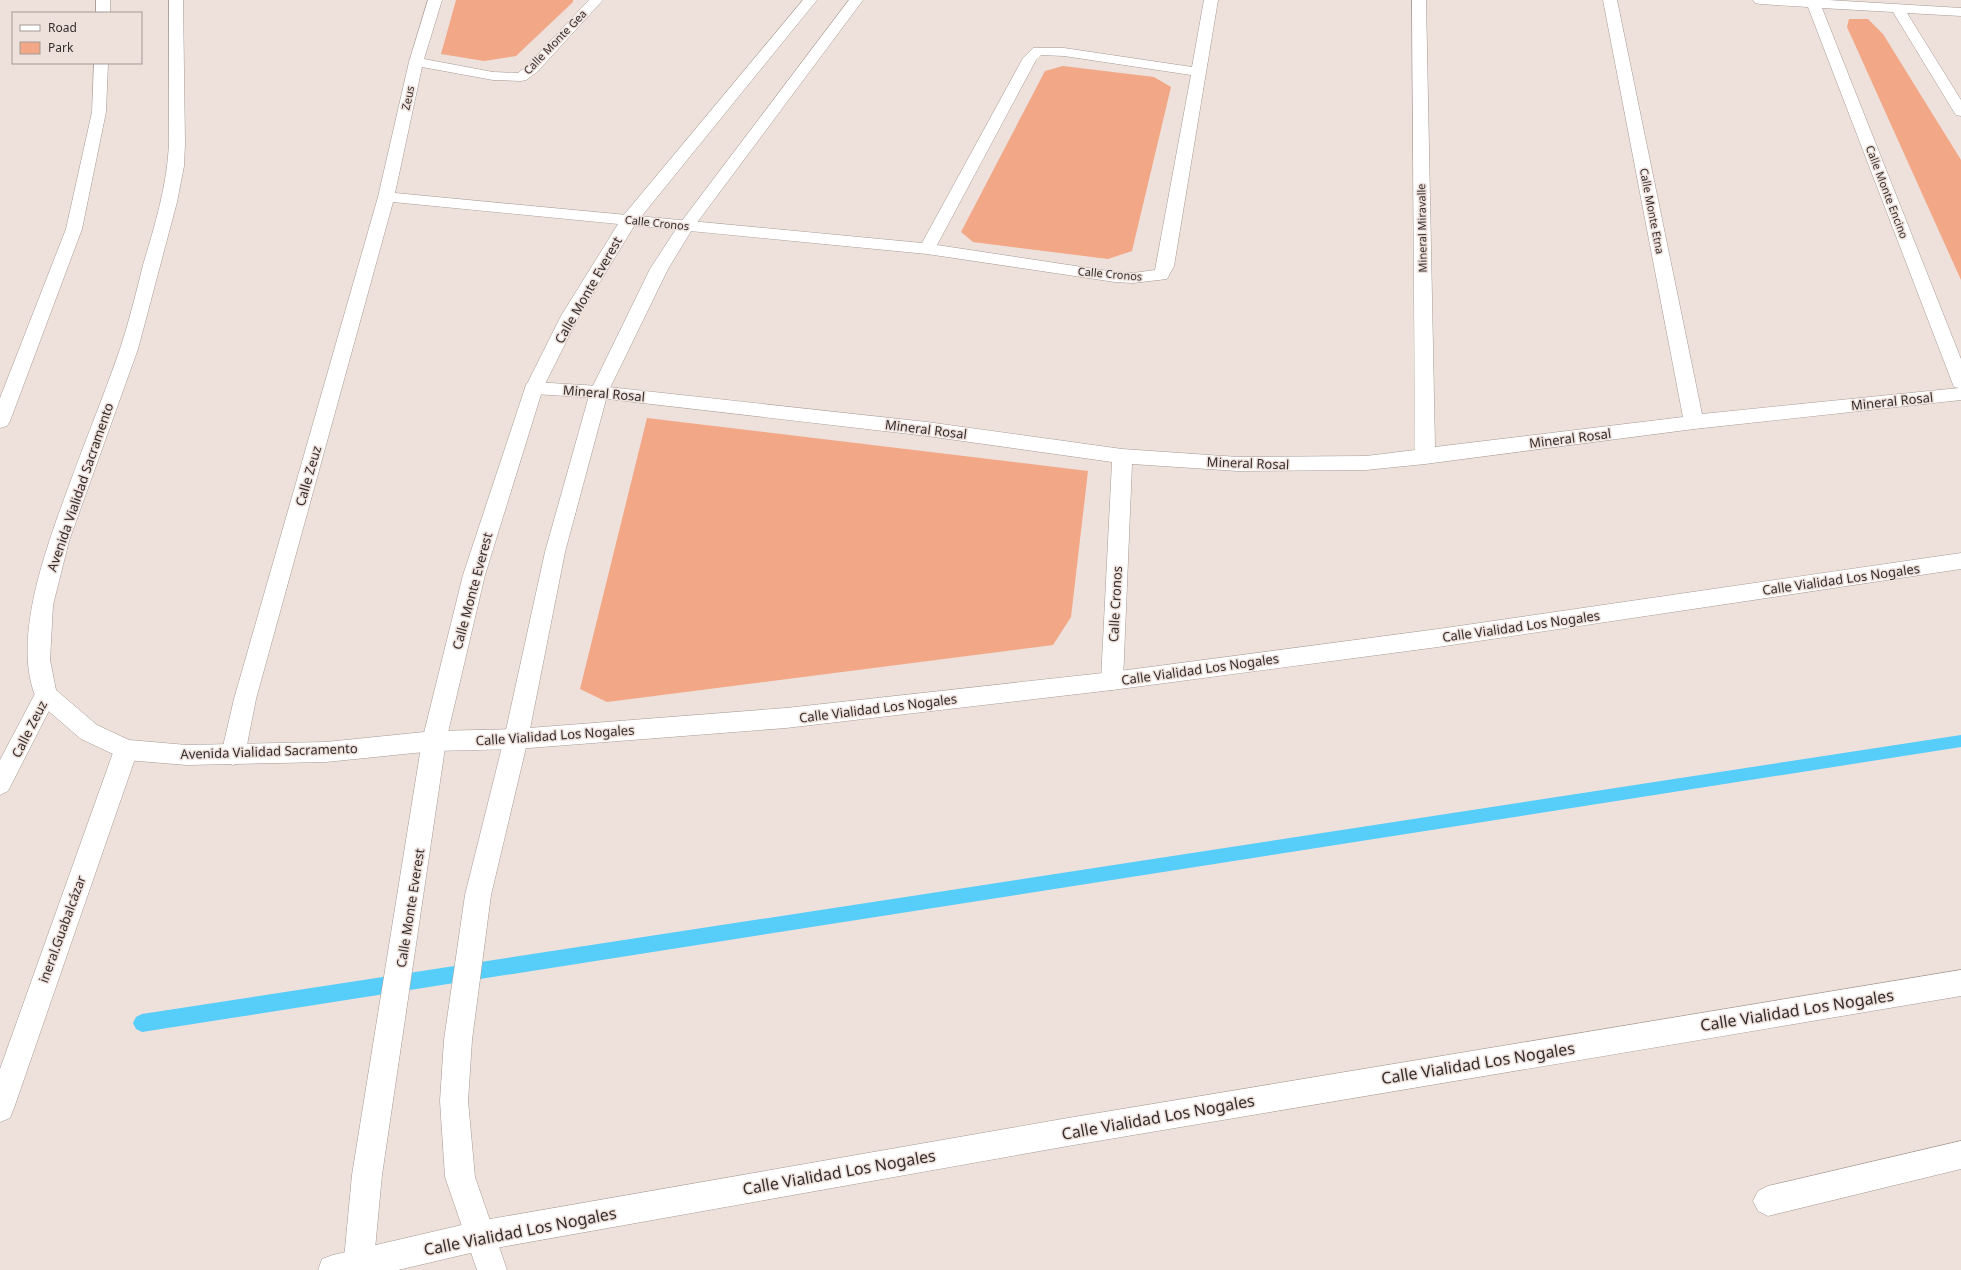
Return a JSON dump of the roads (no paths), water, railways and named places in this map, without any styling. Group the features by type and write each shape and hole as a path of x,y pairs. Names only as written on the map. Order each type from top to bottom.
{"main road":[{"path":"103,12 104,0"},
{"name":"Avenida Vialidad Sacramento","path":"176,0 177,129 176,166 173,185 162,232 129,349 59,541 42,606 39,660 46,696 89,732 126,750 187,755 326,752 434,741"},
{"name":"Zeus","path":"386,197 416,62 435,0"},
{"name":"Calle Monte Gea","path":"416,62 493,76 521,77 532,69 596,0"},
{"name":"Calle Monte Everest","path":"349,1268 367,1175 387,1055 434,741 474,575 534,388 570,316 629,220 810,0"},
{"path":"492,1270 479,1236 460,1177 454,1101 458,1040 478,895 516,739 555,552 599,392 659,268 686,226 856,0"},
{"name":"Calle Cronos","path":"386,197 927,249 1115,277 1133,278 1161,275 1165,266 1171,238 1211,0"},
{"name":"Mineral Miravalle","path":"1419,0 1425,457"},
{"name":"Calle Monte Etna","path":"1610,0 1694,422"},
{"path":"1760,0 1961,12"},
{"name":"Calle Monte Encino","path":"1813,3 1961,382"},
{"path":"1897,7 1961,112"},
{"path":"927,249 1030,58 1038,51 1064,52 1198,72"},
{"path":"0,421 28,352 74,229 99,112 101,64"},
{"name":"Calle Zeuz","path":"232,754 247,692 386,197"},
{"name":"Mineral Rosal","path":"534,388 599,392 927,429 1122,456 1238,464 1366,463 1425,457 1694,422 1961,394"},
{"name":"Calle Cronos","path":"1112,680 1122,456"},
{"name":"Calle Vialidad Los Nogales","path":"434,741 516,739 786,718 1112,680 1453,635 1961,561"},
{"name":"Calle Zeuz","path":"0,784 46,696"},
{"name":"ineral.Guabalcázar","path":"0,1108 126,750"},
{"name":"Calle Vialidad Los Nogales","path":"349,1268 479,1236 1068,1132 1960,985"},
{"path":"1768,1201 1961,1155"}],"waterway":[{"path":"142,1023 1843,758 1961,741"}]}
